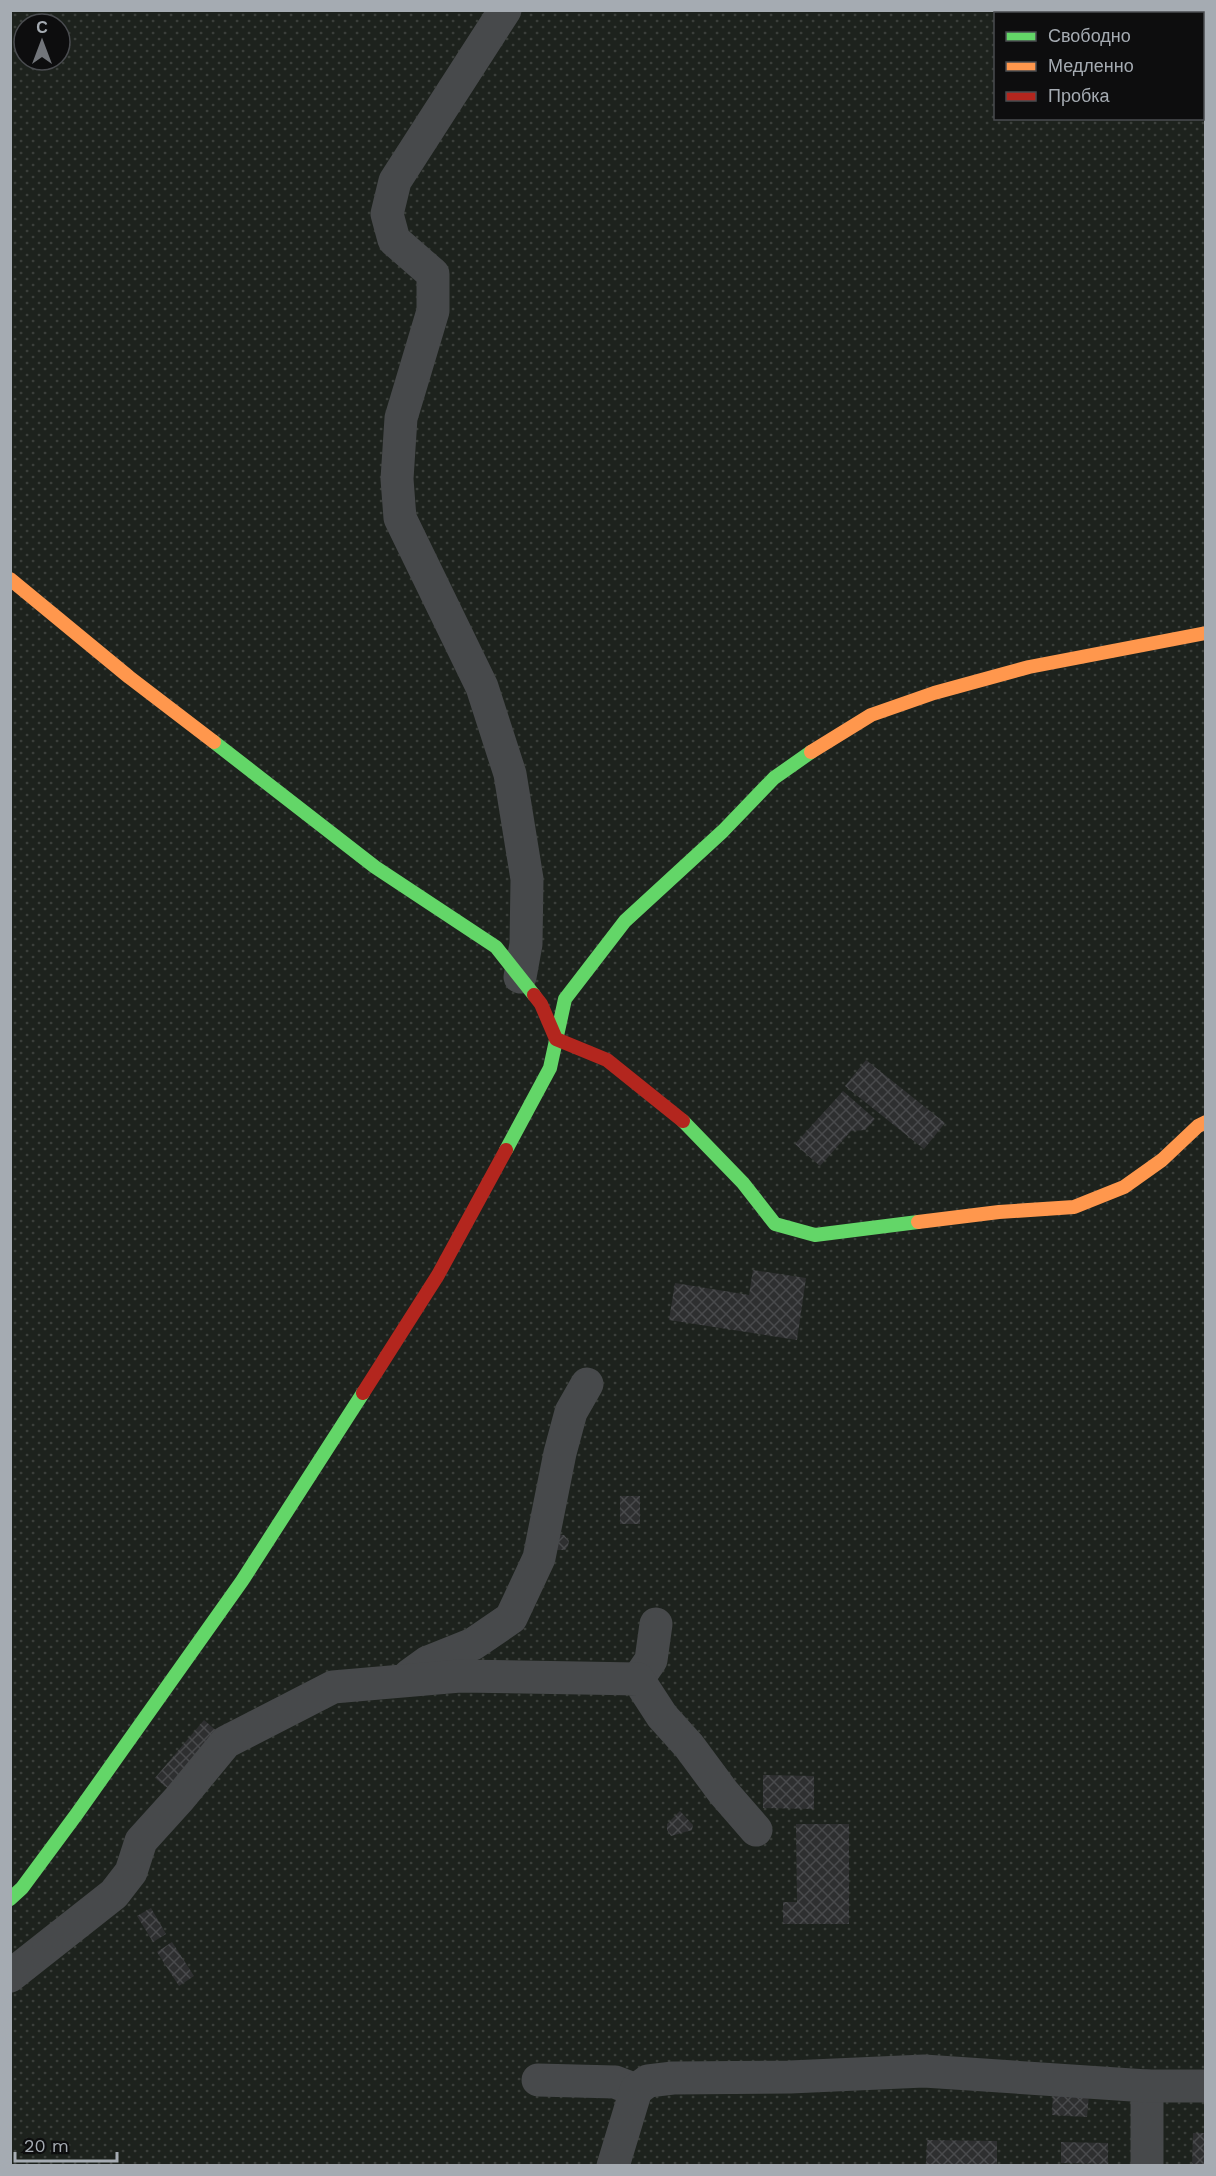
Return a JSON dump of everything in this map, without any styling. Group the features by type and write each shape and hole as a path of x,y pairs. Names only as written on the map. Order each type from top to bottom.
{"street":[{"path":"506,10 395,181 387,214 394,240 433,274 433,311 401,418 397,479 400,518 482,687 510,774 527,879 526,944 519,976"},
{"path":"10,579 137,684 375,867 496,947 541,1004 556,1039 607,1060 679,1117 743,1183 775,1224 815,1235 999,1212 1074,1207 1124,1187 1162,1160 1198,1126 1206,1122"},
{"path":"10,1899 22,1888 76,1815 242,1581 438,1275 550,1068 565,999 625,921 723,831 774,778 824,742 871,715 934,693 1029,667 1206,633"},
{"path":"401,1681 429,1662 473,1644 511,1618 538,1557 571,1412 586,1384"},
{"path":"638,1679 651,1660 656,1624"},
{"path":"10,1976 114,1894 131,1872 141,1841 226,1742 333,1687 459,1676 638,1679"},
{"path":"638,1679 662,1716 756,1830"},
{"path":"614,2166 636,2090 648,2081 673,2078 790,2077 924,2071 1147,2086 1206,2086"},
{"path":"538,2080 615,2082 636,2090"},
{"path":"1147,2086 1148,2166"}],"shaded area":[{"path":"11,11 1205,11 1205,2165 11,2165"}],"building":[{"path":"866,1060 945,1123 924,1149 845,1086"},
{"path":"843,1091 875,1119 865,1130 851,1131 820,1166 795,1144"},
{"path":"753,1270 806,1278 797,1340 669,1320 675,1283 749,1295"},
{"path":"620,1496 640,1496 640,1524 620,1524"},
{"path":"559,1535 564,1535 569,1541 565,1550 557,1550"},
{"path":"204,1720 219,1733 170,1790 155,1778"},
{"path":"763,1775 814,1776 814,1809 763,1808"},
{"path":"680,1811 693,1825 692,1830 671,1836 667,1830 667,1824"},
{"path":"796,1824 849,1824 849,1924 783,1924 783,1902 797,1902"},
{"path":"151,1908 166,1934 153,1942 137,1916"},
{"path":"172,1942 194,1976 179,1986 157,1952"},
{"path":"1053,2092 1089,2094 1087,2117 1052,2115"},
{"path":"1193,2133 1206,2133 1206,2166 1192,2166"},
{"path":"927,2140 997,2141 997,2166 926,2166"},
{"path":"1061,2142 1108,2143 1108,2164 1061,2163"}],"traffic: fast":[{"path":"214,742 375,867 496,947 534,995"},
{"path":"506,1150 550,1068 565,999 625,921 723,831 774,778 811,752"},
{"path":"683,1121 743,1183 775,1224 815,1235 918,1222"},
{"path":"10,1899 22,1888 76,1815 242,1581 363,1393"}],"traffic: slow":[{"path":"10,579 129,677 214,742"},
{"path":"811,752 871,715 934,693 1029,667 1206,633"},
{"path":"918,1222 999,1212 1074,1207 1124,1187 1162,1160 1198,1126 1206,1122"}],"traffic: jam":[{"path":"534,995 541,1004 556,1039 607,1060 683,1121"},
{"path":"363,1393 438,1275 506,1150"}]}
